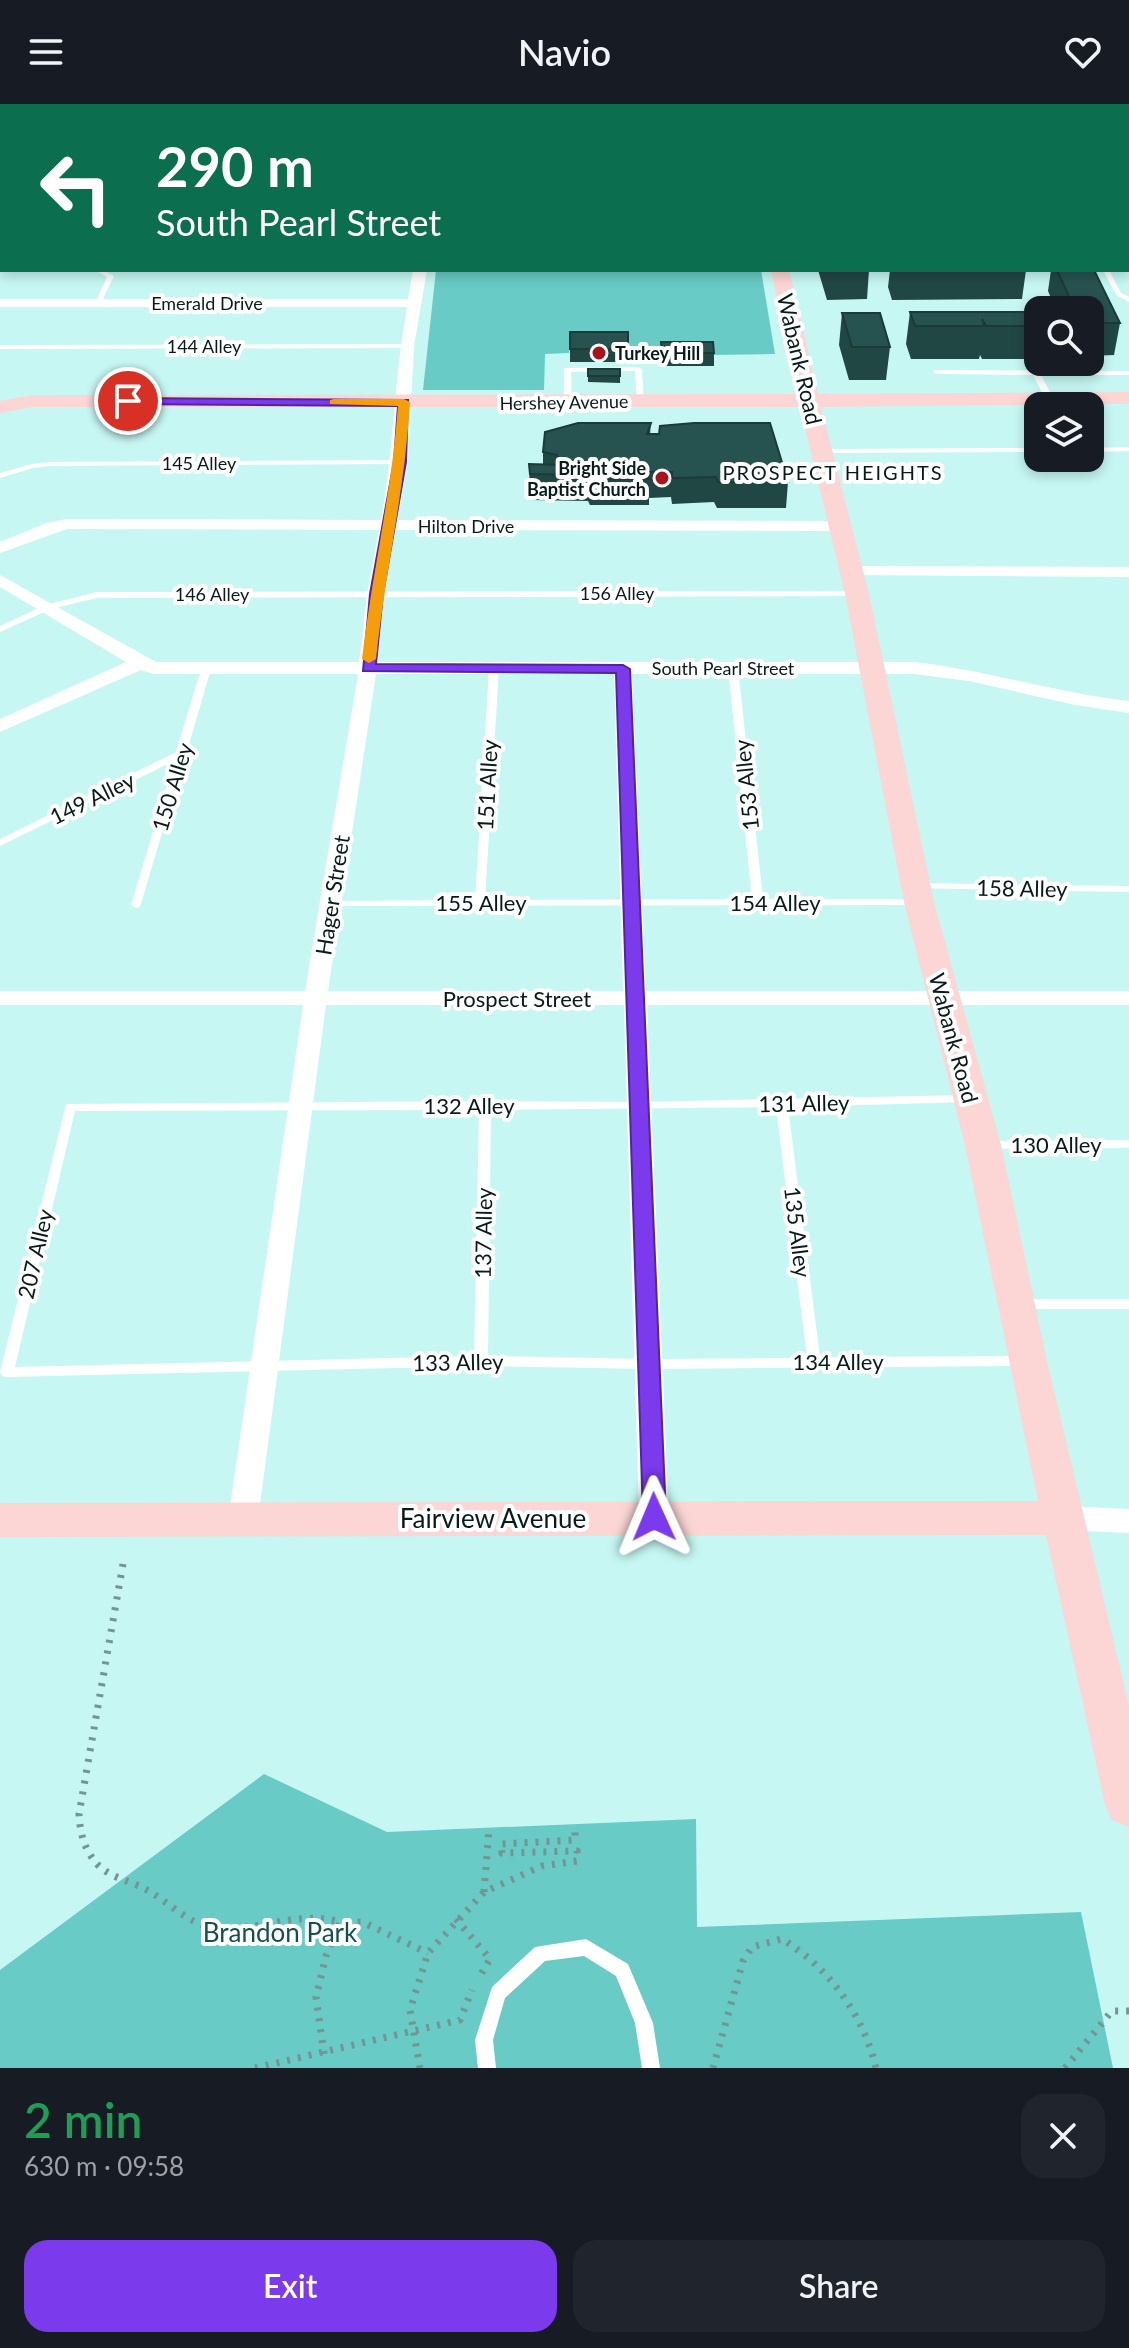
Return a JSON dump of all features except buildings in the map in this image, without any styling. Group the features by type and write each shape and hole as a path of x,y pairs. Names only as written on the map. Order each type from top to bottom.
{"street":[{"name":"Hager Street","path":"243,1520 267,1366 329,904 368,668 376,594 400,462 407,346 420,272"},
{"name":"Wabank Road","path":"780,272 820,451 854,582 918,894 983,1145 1027,1361 1129,1805"},
{"name":"Emerald Drive","path":"0,303 414,303"},
{"name":"Hershey Avenue","path":"0,407 32,401 568,402 1024,398"},
{"name":"Hershey Avenue","path":"1104,398 1129,398"},
{"name":"Hilton Drive","path":"0,548 67,524 840,526"},
{"path":"854,582 1129,572"},
{"name":"South Pearl Street","path":"0,580 140,663 154,668 873,668 956,671 1065,697 1129,707"},
{"path":"0,726 140,663"},
{"path":"623,669 654,1517"},
{"name":"Prospect Street","path":"0,998 1129,998"},
{"name":"Fairview Avenue","path":"0,1520 654,1517 1065,1518 1129,1521"}],"lane":[{"path":"98,303 111,276 102,272"},
{"path":"1107,272 1118,294 1129,300"},
{"name":"144 Alley","path":"0,347 407,346"},
{"path":"568,402 567,370 638,369 641,401"},
{"path":"937,372 1024,373"},
{"path":"1104,373 1129,373"},
{"path":"1104,450 1129,449"},
{"path":"820,451 1024,450"},
{"name":"145 Alley","path":"0,476 50,464 400,462"},
{"name":"156 Alley","path":"376,594 854,582"},
{"name":"146 Alley","path":"0,629 48,607 97,595 376,594"},
{"name":"151 Alley","path":"480,901 494,668"},
{"name":"153 Alley","path":"733,668 758,901"},
{"name":"150 Alley","path":"136,905 206,669"},
{"name":"149 Alley","path":"0,843 183,753"},
{"name":"158 Alley","path":"918,894 1129,889"},
{"name":"154 Alley","path":"632,903 918,894"},
{"name":"155 Alley","path":"329,904 480,901 632,903"},
{"name":"131 Alley","path":"638,1106 970,1099"},
{"name":"132 Alley","path":"300,1104 638,1106"},
{"name":"207 Alley","path":"267,1366 7,1372 70,1107 300,1104"},
{"name":"135 Alley","path":"782,1104 814,1361"},
{"name":"137 Alley","path":"481,1361 485,1105"},
{"name":"130 Alley","path":"983,1145 1129,1144"},
{"path":"1015,1304 1129,1304"},
{"name":"133 Alley","path":"267,1366 481,1361 649,1364"},
{"name":"134 Alley","path":"649,1364 1027,1361"},
{"path":"487,2068 484,2040 498,1993 541,1953 586,1947 622,1970 644,2023 651,2068"}],"path":[{"path":"123,1564 79,1814 79,1834 88,1853 101,1868 143,1888 194,1921 212,1928 326,1917 340,1922 362,1922 428,1953"},
{"path":"420,2068 410,2010 428,1953 455,1919 484,1892 542,1866 577,1861 577,1851 502,1853 501,1844 575,1840 575,1825"},
{"path":"484,1892 489,1829"},
{"path":"255,2068 460,2020 490,1959 455,1919"},
{"path":"324,2054 316,1997 326,1956 340,1922"},
{"path":"713,2068 743,1961 752,1947 782,1939 815,1960 857,2018 876,2068"},
{"path":"1065,2068 1112,2011 1129,2011"}],"green space":[{"path":"436,272 761,272 775,354 629,356 627,344 570,344 569,353 545,354 544,390 423,390"},
{"name":"Brandon Park","path":"264,1774 387,1832 696,1819 697,1927 1081,1912 1113,2068 0,2068 0,1970"}],"slow traffic":[{"path":"334,402 404,402 400,462 376,594 369,659"}],"place":[{"name":"Turkey Hill","path":"599,353"},
{"name":"Bright Side Baptist Church","path":"662,478"}],"district":[{"name":"PROSPECT HEIGHTS","path":"833,472"}],"route":[{"path":"128,401 404,402 400,462 376,594 368,668 623,669 654,1517"}]}
